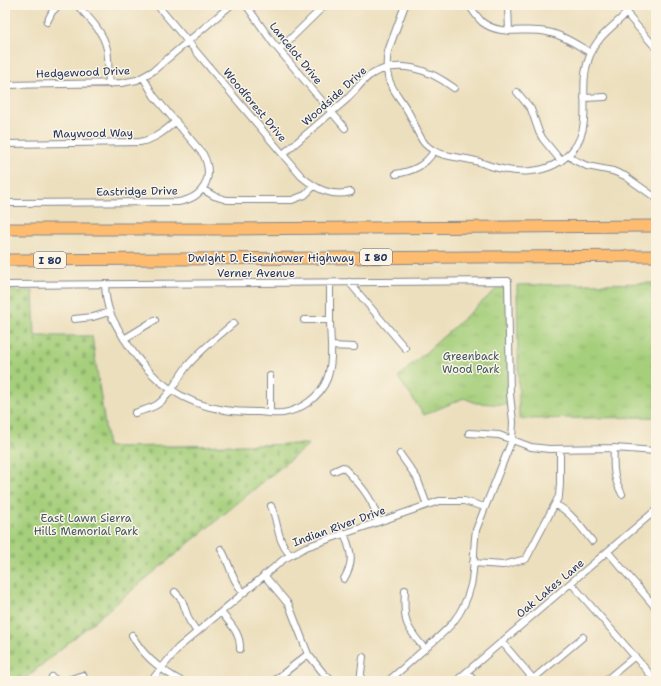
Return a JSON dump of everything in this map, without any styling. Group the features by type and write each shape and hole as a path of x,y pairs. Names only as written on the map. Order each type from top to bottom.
{"highway":[{"path":"5,229 656,226"},
{"name":"Dwight D. Eisenhower Highway","path":"5,260 656,256"}],"street":[{"path":"47,22 52,12 59,5"},
{"path":"77,5 98,30 105,42 108,56 109,84"},
{"name":"Woodforest Drive","path":"157,5 301,176 314,186 332,193 342,194 352,192"},
{"name":"Hedgewood Drive","path":"5,85 109,84 125,83 143,77 153,71 231,5"},
{"name":"Lancelot Drive","path":"246,5 279,50 345,128"},
{"path":"279,50 325,5"},
{"path":"404,5 389,48 387,68 392,88 409,113 418,134 424,143 434,151 445,156 471,159 493,167 528,172 542,170 562,161 577,144 583,129 585,114 584,76 591,53 604,33 633,5"},
{"path":"468,5 479,19 488,26 499,30 538,30 554,34 570,40 591,53"},
{"path":"623,5 630,18 656,48"},
{"path":"508,6 509,31"},
{"path":"387,68 401,67 420,70 438,77 454,88"},
{"name":"Woodside Drive","path":"283,154 348,98 369,77 387,68"},
{"path":"143,77 154,96 203,154 206,160 208,175 202,189 214,196 227,200 292,200 305,195 314,186"},
{"path":"517,92 531,109 543,139 562,161"},
{"path":"584,98 605,97"},
{"name":"Maywood Way","path":"5,144 140,142 159,136 176,121"},
{"path":"396,174 412,170 423,165 434,151"},
{"path":"568,155 574,160 587,166 613,171 629,179 656,198"},
{"name":"Eastridge Drive","path":"5,202 178,202 192,198 202,189"},
{"name":"Verner Avenue","path":"5,285 508,281 510,394 513,422 512,440"},
{"path":"349,282 405,348"},
{"path":"105,284 105,299 109,312 124,339 143,366 160,383 193,402 213,408 233,411 270,413 295,410 306,404 316,395 327,380 331,346 330,283"},
{"path":"74,319 93,317 109,312"},
{"path":"124,339 155,320"},
{"path":"304,320 330,320"},
{"path":"134,413 152,407 158,403 188,365 234,323"},
{"path":"331,346 354,347"},
{"path":"270,376 270,413"},
{"path":"469,433 499,435 531,447 560,449 614,448 656,451"},
{"path":"388,681 446,631 459,615 469,590 473,563 473,544 476,530 512,440"},
{"path":"614,448 614,474 616,484 622,494"},
{"path":"473,563 503,566 526,559 559,496 560,449"},
{"path":"400,454 417,478 427,505"},
{"path":"334,471 343,468 366,493 374,508 378,522"},
{"name":"Indian River Drive","path":"151,681 178,648 264,575 290,555 306,547 344,533 439,502 455,500 472,502 485,507"},
{"path":"555,505 568,512 592,541"},
{"path":"272,506 280,539 290,555"},
{"name":"Oak Lakes Lane","path":"456,681 656,510"},
{"path":"344,533 352,562 344,579"},
{"path":"222,549 233,579 244,593"},
{"path":"608,552 656,608"},
{"path":"264,575 289,605 308,654 324,674 333,681"},
{"path":"571,583 656,681"},
{"path":"406,590 404,607 406,622 412,635 425,649"},
{"path":"175,592 182,600 189,620 197,632"},
{"path":"221,612 238,634 240,650"},
{"path":"132,635 139,647 161,668 181,681"},
{"path":"502,642 534,680 583,637"},
{"path":"274,681 308,654"},
{"path":"605,681 634,656"},
{"path":"360,681 363,657"},
{"path":"466,672 474,681"},
{"path":"65,681 83,675 85,681"},
{"path":"52,677 58,681"}],"green space":[{"path":"656,283 656,417 519,419 517,285"},
{"name":"Greenback Wood Park","path":"500,286 508,290 510,405 476,403 464,398 424,415 398,377"},
{"name":"East Lawn Sierra Hills Memorial Park","path":"5,291 33,291 35,336 92,336 108,447 309,444 22,681 5,681"}]}
